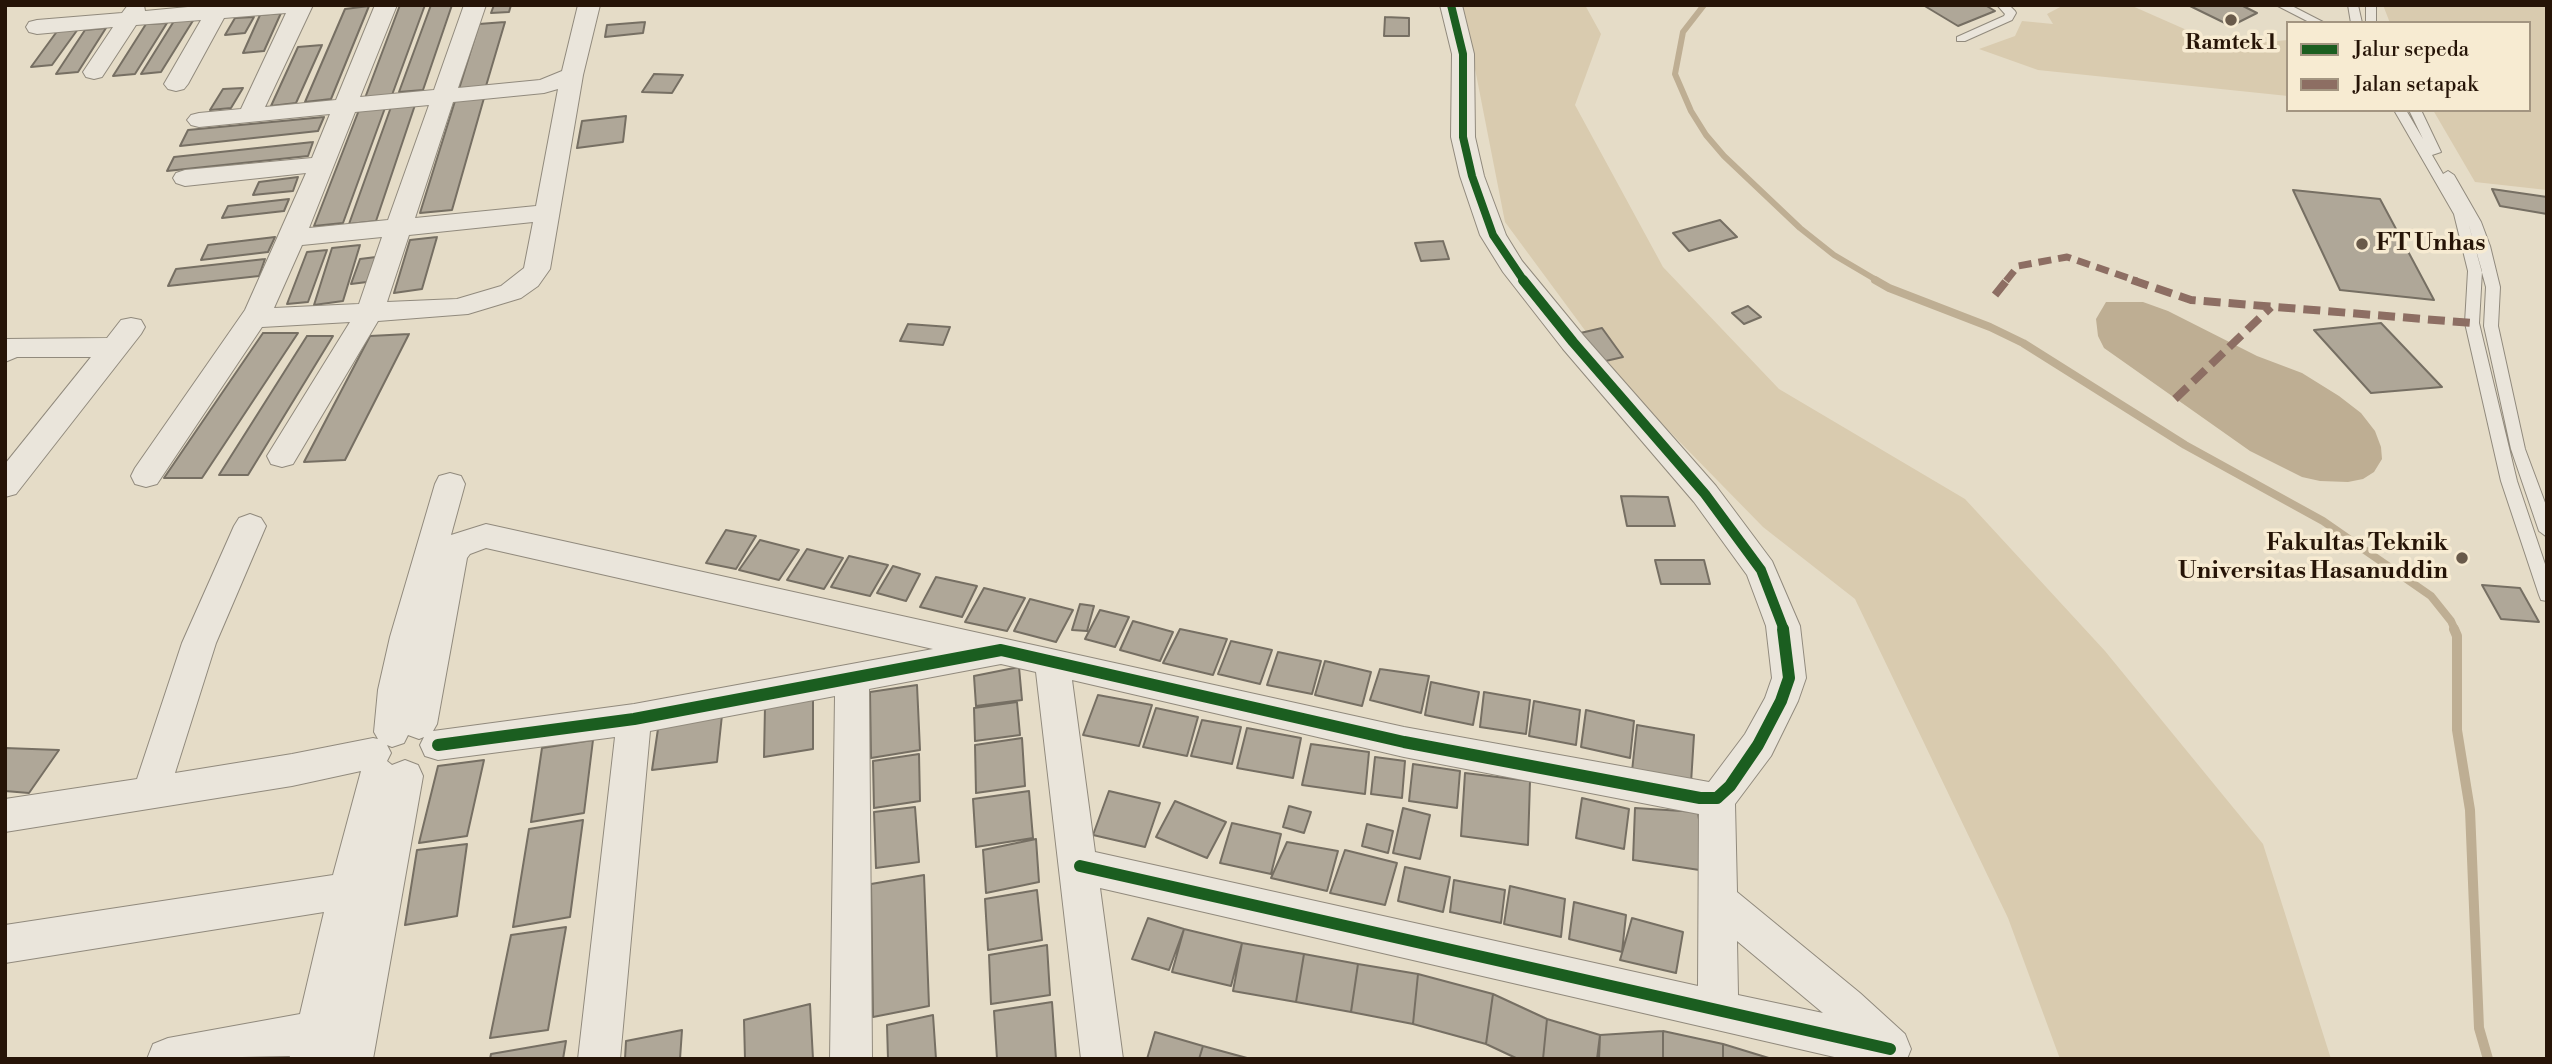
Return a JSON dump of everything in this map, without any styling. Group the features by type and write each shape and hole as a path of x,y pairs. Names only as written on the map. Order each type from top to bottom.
{"street":[{"path":"37,27 133,13 302,5 250,114"},
{"path":"146,476 255,318 292,239 386,5"},
{"path":"282,456 369,314 475,5"},
{"path":"255,318 458,308 511,292 529,280 537,268 572,75 589,5"},
{"path":"352,1059 401,750 452,555 459,545 486,536 1404,742 1700,798 1717,798 1730,786 1758,745 1781,701 1789,678 1783,626 1761,570 1705,494 1573,342 1512,266 1493,235 1464,146 1461,115 1462,54 1451,5"},
{"path":"176,84 218,9"},
{"path":"94,72 133,13"},
{"path":"200,120 544,86 572,75"},
{"path":"185,178 323,164"},
{"path":"292,239 546,213"},
{"path":"5,352 9,347 123,338 5,486"},
{"path":"168,1059 314,1045 348,890 401,750 395,690 450,484"},
{"path":"151,791 199,643 250,526"},
{"path":"5,816 401,750 634,719 1002,650"},
{"path":"1052,661 1080,866 1102,1059"},
{"path":"851,1059 852,678"},
{"path":"599,1059 634,719"},
{"path":"1717,798 1718,1009"},
{"path":"1080,866 1718,1009 1896,1054"},
{"path":"5,944 348,890"},
{"path":"1718,901 1846,1007 1896,1054"}],"lane":[{"path":"1961,38 2008,18 2011,13 2002,5"},
{"path":"2281,5 2316,21"},
{"path":"2401,112 2460,214 2475,271 2472,323 2509,481 2547,596"},
{"path":"2416,112 2440,162 2475,222 2483,246 2493,286 2491,326 2518,449 2547,531"}],"shaded area":[{"path":"1458,5 1585,5 1601,34 1575,105 1663,267 1779,389 1965,499 2105,651 2263,844 2331,1059 2060,1059 2008,918 1855,599 1763,527 1629,390 1505,222 1468,33"},
{"path":"2064,5 2130,5 2223,46 2286,40 2286,96 2038,70 1979,49 2015,36 2022,21 2053,24 2047,14"},
{"path":"2383,5 2547,5 2547,190 2475,182 2434,112 2531,112 2531,21 2389,21"},
{"path":"2106,302 2143,302 2168,311 2257,356 2302,373 2361,413 2375,431 2382,459 2374,472 2363,479 2348,482 2320,481 2302,477 2250,451 2104,348 2098,336 2096,319"}],"building":[{"path":"400,5 425,5 392,95 365,98"},
{"path":"431,5 452,5 423,90 399,92"},
{"path":"494,5 511,5 509,12 491,13"},
{"path":"1923,5 1985,5 1995,11 1958,26"},
{"name":"Ramtek 1","path":"2188,5 2241,5 2257,13 2231,26"},
{"path":"369,6 331,99 305,102 345,9"},
{"path":"281,13 264,51 243,53 260,15"},
{"path":"254,17 245,33 225,35 235,18"},
{"path":"1385,17 1409,18 1409,36 1384,36"},
{"path":"194,19 161,72 141,74 174,21"},
{"path":"505,22 486,86 459,89 479,24"},
{"path":"645,22 643,33 605,37 607,25"},
{"path":"167,23 135,74 113,76 146,24"},
{"path":"106,28 78,72 56,74 85,30"},
{"path":"78,29 52,65 31,67 58,30"},
{"path":"322,45 296,103 271,106 298,47"},
{"path":"654,74 683,75 672,93 642,92"},
{"path":"243,88 231,108 210,110 223,89"},
{"path":"484,98 452,210 420,213 455,101"},
{"path":"415,105 376,221 349,224 391,107"},
{"path":"385,108 343,223 314,226 359,110"},
{"path":"626,116 623,142 577,148 582,121"},
{"path":"324,117 318,131 180,146 188,130"},
{"path":"313,142 308,156 167,171 174,157"},
{"path":"298,177 293,191 253,195 259,182"},
{"path":"2492,189 2547,197 2547,214 2500,206"},
{"name":"FT Unhas","path":"2293,190 2380,199 2434,300 2340,290"},
{"path":"289,199 284,211 222,218 228,206"},
{"path":"1720,220 1737,237 1689,251 1673,233"},
{"path":"275,237 268,252 201,260 208,245"},
{"path":"437,237 422,289 394,293 410,240"},
{"path":"1443,241 1449,259 1421,261 1415,243"},
{"path":"360,245 343,301 314,305 332,248"},
{"path":"327,250 308,302 287,304 307,252"},
{"path":"376,257 367,282 351,284 360,259"},
{"path":"265,259 259,276 168,286 176,269"},
{"path":"1748,306 1761,317 1744,324 1732,313"},
{"path":"2381,323 2442,387 2371,393 2314,330"},
{"path":"908,324 950,327 943,345 900,341"},
{"path":"1602,328 1623,357 1597,363 1576,334"},
{"path":"263,333 298,333 202,478 164,478"},
{"path":"409,334 345,460 304,462 370,336"},
{"path":"307,336 333,336 248,475 219,475"},
{"path":"1621,496 1668,497 1675,526 1627,526"},
{"path":"726,530 756,536 736,569 706,563"},
{"path":"760,540 799,550 779,580 739,570"},
{"path":"807,549 843,558 824,589 787,580"},
{"path":"849,556 888,565 870,596 831,587"},
{"path":"1655,560 1704,560 1710,584 1661,584"},
{"path":"893,566 920,574 906,601 877,593"},
{"path":"936,577 977,586 962,617 920,607"},
{"path":"2482,585 2520,588 2539,622 2501,619"},
{"path":"984,588 1025,598 1007,631 965,622"},
{"path":"1030,599 1073,610 1056,642 1014,631"},
{"path":"1080,604 1094,606 1087,631 1072,630"},
{"path":"1100,610 1129,617 1115,647 1085,639"},
{"path":"1133,621 1173,632 1160,661 1120,650"},
{"path":"1180,629 1227,639 1213,675 1163,663"},
{"path":"1231,641 1272,650 1260,684 1218,674"},
{"path":"1278,652 1321,661 1312,694 1267,685"},
{"path":"1325,661 1371,672 1362,706 1315,695"},
{"path":"1019,667 1022,700 976,706 974,676"},
{"path":"1380,669 1429,676 1421,713 1370,700"},
{"path":"1431,682 1479,692 1473,725 1425,715"},
{"path":"917,685 920,750 871,758 870,692"},
{"path":"1484,692 1530,700 1526,734 1480,727"},
{"path":"1098,695 1152,705 1139,746 1083,735"},
{"path":"813,698 813,749 764,757 765,706"},
{"path":"1534,701 1580,710 1576,745 1529,736"},
{"path":"1017,702 1020,735 975,741 974,708"},
{"path":"1156,708 1198,717 1187,756 1143,747"},
{"path":"1586,710 1634,721 1630,758 1581,747"},
{"path":"722,715 717,762 652,770 659,722"},
{"path":"1202,720 1241,727 1232,764 1191,756"},
{"path":"1637,725 1694,735 1691,783 1632,771"},
{"path":"1247,728 1301,738 1293,778 1237,768"},
{"path":"1022,738 1025,786 976,793 975,745"},
{"path":"593,740 584,813 531,822 542,748"},
{"path":"1311,744 1369,752 1365,794 1302,785"},
{"path":"5,748 59,750 29,793 5,791"},
{"path":"919,754 920,801 874,808 873,761"},
{"path":"1375,757 1405,761 1402,798 1371,794"},
{"path":"484,760 467,836 419,843 438,766"},
{"path":"1413,764 1460,771 1457,808 1409,801"},
{"path":"1465,773 1530,781 1528,845 1461,836"},
{"path":"1029,791 1033,838 976,847 973,799"},
{"path":"1109,791 1160,803 1145,847 1093,835"},
{"path":"1582,798 1629,809 1624,849 1576,838"},
{"path":"1175,801 1226,822 1207,858 1156,837"},
{"path":"1289,806 1311,812 1304,833 1283,827"},
{"path":"915,807 919,862 876,868 874,812"},
{"path":"1403,808 1430,815 1420,859 1393,853"},
{"path":"1635,808 1698,812 1706,871 1633,860"},
{"path":"583,820 570,917 513,927 529,829"},
{"path":"1232,823 1281,834 1271,874 1220,863"},
{"path":"1367,824 1393,831 1388,853 1362,846"},
{"path":"1036,839 1039,882 986,893 983,850"},
{"path":"1287,842 1338,851 1327,891 1271,878"},
{"path":"467,844 457,916 405,925 417,850"},
{"path":"1345,850 1397,863 1385,905 1330,893"},
{"path":"1405,867 1450,877 1443,912 1398,901"},
{"path":"924,875 929,1006 873,1017 871,884"},
{"path":"1454,880 1505,890 1501,923 1450,912"},
{"path":"1510,886 1565,899 1561,937 1504,924"},
{"path":"1037,890 1042,940 988,950 985,899"},
{"path":"1574,902 1626,915 1622,952 1569,939"},
{"path":"1148,918 1184,929 1169,970 1132,959"},
{"path":"1632,918 1683,932 1676,973 1620,960"},
{"path":"566,927 548,1030 490,1038 511,935"},
{"path":"1184,929 1242,943 1231,986 1172,972"},
{"path":"1242,943 1304,954 1296,1002 1233,991"},
{"path":"1047,945 1050,995 991,1004 989,955"},
{"path":"1304,954 1358,964 1351,1012 1296,1002"},
{"path":"1358,964 1418,974 1413,1024 1351,1012"},
{"path":"1418,974 1493,994 1486,1044 1413,1024"},
{"path":"1493,994 1547,1019 1543,1059 1518,1059 1486,1044"},
{"path":"1052,1002 1056,1059 997,1059 994,1011"},
{"path":"810,1004 813,1059 745,1059 744,1020"},
{"path":"933,1015 936,1059 888,1059 887,1025"},
{"path":"1547,1019 1600,1035 1597,1059 1543,1059"},
{"path":"682,1030 680,1059 625,1059 626,1041"},
{"path":"1663,1031 1723,1044 1723,1059 1663,1059"},
{"path":"1663,1031 1663,1059 1599,1059 1600,1035"},
{"path":"1155,1032 1203,1046 1199,1059 1147,1059"},
{"path":"566,1041 563,1059 490,1059 491,1054"},
{"path":"1723,1044 1772,1059 1723,1059"},
{"path":"1203,1046 1247,1058 1247,1059 1199,1059"}],"waterway":[{"path":"1704,5 1683,32 1675,74 1691,111 1706,135 1724,156 1800,228 1834,255 1878,281"},
{"path":"1875,280 2023,343 2185,445 2323,521 2431,596 2455,630"},
{"path":"2454,629 2457,636 2457,730 2470,810 2479,1028 2488,1059"}],"marked path":[{"path":"1995,295 2018,266 2067,257 2191,300 2472,323"},
{"path":"2175,399 2271,307"}],"cycle path":[{"path":"438,745 634,719 1001,650 1404,742 1700,798 1717,798 1730,786 1758,745 1781,701 1789,678 1783,626 1761,570 1705,494 1573,342 1512,266 1493,235 1472,176 1463,137 1463,54 1451,5"},
{"path":"1080,866 1890,1049"}],"place":[{"name":"Ramtek 1","path":"2231,20"},
{"name":"FT Unhas","path":"2362,244"},
{"name":"Fakultas Teknik Universitas Hasanuddin","path":"2462,558"}]}
